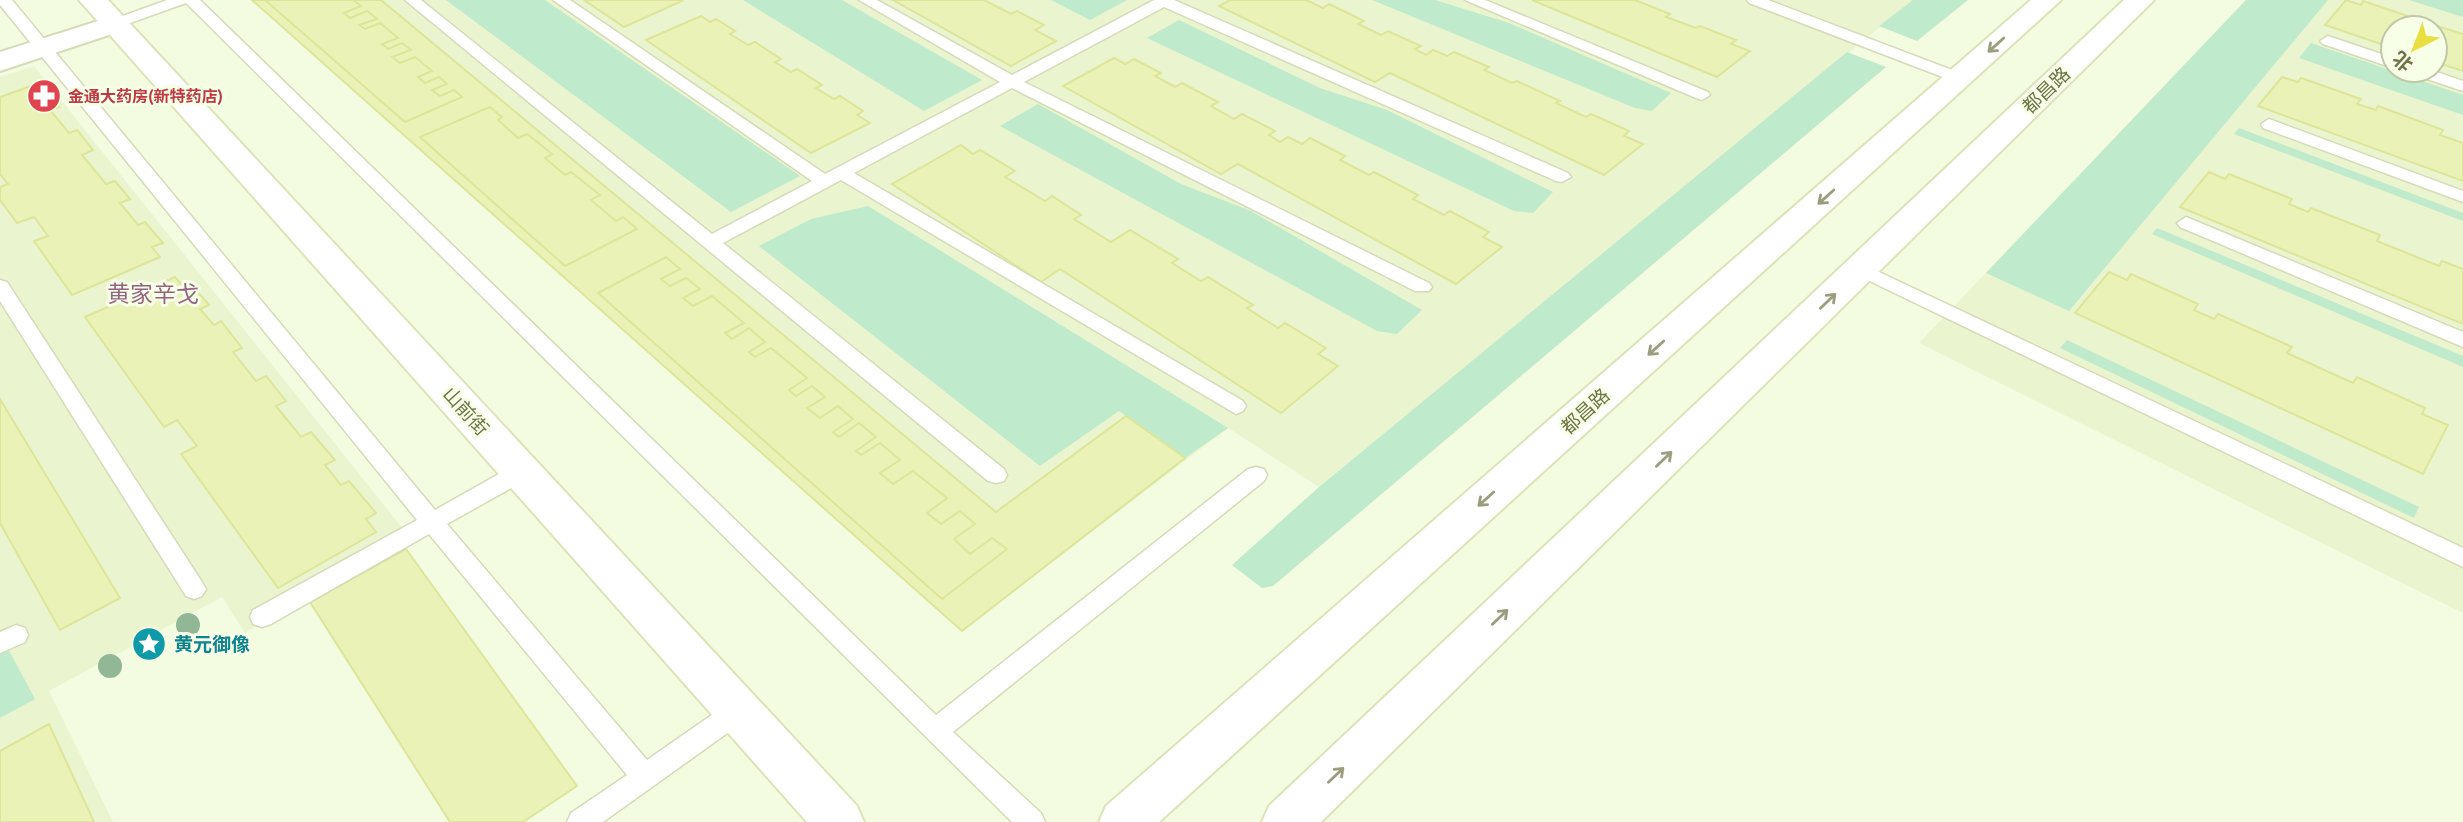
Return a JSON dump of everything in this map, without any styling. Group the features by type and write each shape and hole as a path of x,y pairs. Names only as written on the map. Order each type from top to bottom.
{"main road":[{"name":"都昌路","path":"1124,822 2046,0"},
{"name":"都昌路","path":"1287,822 2140,0"},
{"path":"0,62 43,48 104,12"},
{"name":"山前街","path":"104,12 839,822"}],"lane":[{"path":"4,0 645,777"},
{"path":"104,12 181,0"},
{"path":"191,0 935,731 1031,822"},
{"path":"412,0 996,475"},
{"path":"560,0 833,177 1236,406"},
{"path":"866,0 1012,82 1422,287"},
{"path":"710,243 1164,0 1562,177"},
{"path":"1472,0 1702,95"},
{"path":"1754,0 1959,78"},
{"path":"2328,41 2379,58"},
{"path":"2269,124 2463,197"},
{"path":"2186,223 2463,340"},
{"path":"1860,270 2463,558"},
{"path":"0,286 194,589"},
{"path":"262,617 521,471"},
{"path":"935,731 1256,475"},
{"path":"580,822 738,711"}],"shaded area":[{"path":"252,0 1913,0 1319,487 1228,428 962,631"},
{"path":"446,0 545,0 800,176 731,212"},
{"path":"743,0 842,0 982,80 924,111"},
{"path":"1051,0 1127,0 1090,20"},
{"path":"1372,0 1435,0 1509,23 1671,93 1652,111 1635,108"},
{"path":"1913,0 1968,0 1917,41 1879,26"},
{"path":"2246,0 2463,0 2463,613 1919,343"},
{"path":"2246,0 2328,0 2069,311 1986,273"},
{"path":"2409,0 2463,0 2463,17"},
{"path":"1179,20 1320,88 1387,110 1553,192 1533,213 1514,211 1147,38"},
{"path":"2311,43 2379,66 2379,84 2431,84 2463,95 2463,115 2299,58"},
{"path":"1847,52 1886,67 1273,586 1262,588 1232,565 1319,487"},
{"path":"34,66 411,539 245,633 222,597 49,691 113,822 0,822 0,77"},
{"path":"1038,104 1181,184 1251,211 1422,310 1397,334 1377,331 1000,126"},
{"path":"2239,128 2463,213 2463,221 2234,134"},
{"path":"868,206 1228,428 1185,458 1119,411 1040,466 759,246 811,219"},
{"path":"2157,228 2463,356 2463,367 2152,234"},
{"path":"2067,340 2419,507 2414,518 2060,348"},
{"path":"7,647 35,699 0,718 0,651"}],"building":[{"path":"252,0 381,0 996,512 1126,416 1185,458 962,631"},
{"path":"265,0 353,0 361,6 344,13 350,18 367,11 377,19 359,25 365,29 380,23 398,38 382,44 388,49 402,43 411,50 392,57 400,63 415,57 432,71 418,77 425,83 439,77 447,84 432,90 440,96 454,90 462,97 405,122"},
{"path":"584,0 680,0 682,1 624,27"},
{"path":"893,0 984,0 1011,14 1017,11 1044,25 1035,30 1056,41 1011,66"},
{"path":"1230,0 1306,0 1323,8 1329,4 1364,21 1358,24 1381,35 1388,31 1421,46 1415,49 1426,55 1433,50 1447,56 1454,52 1489,67 1484,70 1512,83 1517,81 1560,101 1556,103 1586,117 1591,114 1629,131 1624,136 1643,144 1604,175 1390,73 1375,82 1219,6"},
{"path":"1532,0 1635,0 1670,14 1666,17 1736,40 1731,44 1750,51 1717,77"},
{"path":"2346,0 2361,5 2363,1 2402,14 2379,14 2379,43 2325,25"},
{"path":"701,16 710,22 716,19 735,31 730,34 748,45 755,42 781,59 775,62 791,72 797,69 822,85 816,88 834,99 840,96 863,111 857,115 870,123 811,153 646,40"},
{"path":"2449,30 2463,34 2463,71 2449,66"},
{"path":"1114,58 1125,64 1134,59 1161,73 1155,76 1175,87 1182,83 1218,102 1211,106 1234,119 1242,114 1275,131 1269,135 1280,142 1288,137 1302,144 1310,138 1345,156 1340,160 1369,175 1374,172 1418,195 1413,199 1444,215 1450,211 1489,232 1483,237 1502,247 1456,284 1238,164 1221,174 1063,86"},
{"path":"2282,77 2298,82 2301,78 2361,99 2357,104 2376,110 2378,106 2443,130 2440,135 2463,143 2463,181 2258,106"},
{"path":"31,86 39,95 47,93 59,107 50,110 69,133 77,130 93,150 82,155 106,184 115,181 130,199 120,203 138,225 145,222 163,243 152,247 160,257 72,295 34,241 48,236 34,217 17,223 0,200 0,187 8,184 0,174 0,97"},
{"path":"490,107 502,117 498,120 518,138 527,134 552,154 545,158 565,175 571,172 600,195 591,200 616,221 623,217 637,229 565,266 420,137"},
{"path":"961,145 973,154 980,150 1015,171 1005,177 1045,201 1052,196 1081,215 1074,219 1111,242 1130,230 1178,259 1172,263 1201,281 1208,277 1253,305 1247,308 1278,328 1285,323 1326,348 1318,354 1338,366 1281,413 1060,269 1041,282 892,184"},
{"path":"2209,172 2225,179 2229,174 2292,199 2289,204 2308,212 2311,208 2380,235 2377,241 2439,266 2442,261 2463,269 2463,324 2180,207"},
{"path":"666,257 680,269 661,279 670,286 686,278 700,289 683,298 693,306 712,296 744,323 725,333 732,339 749,328 765,342 749,352 755,357 771,348 807,378 789,390 796,396 812,386 825,397 807,408 820,418 838,406 853,419 833,432 839,437 859,423 876,437 856,451 861,455 880,443 900,460 880,473 893,484 913,471 947,498 927,513 941,524 960,511 975,524 954,539 970,554 992,538 1007,549 942,599 598,293"},
{"path":"2109,272 2127,280 2131,274 2198,304 2194,310 2214,319 2218,314 2292,347 2287,353 2353,383 2357,377 2425,408 2422,414 2448,425 2423,474 2075,313"},
{"path":"175,277 182,285 189,282 209,305 200,309 214,325 221,321 242,348 233,352 256,381 266,376 286,401 276,406 301,437 311,432 335,460 325,465 341,485 349,481 376,513 366,519 376,532 278,588 181,454 197,446 177,420 164,427 85,317"},
{"path":"0,399 120,598 60,630 0,523"},
{"path":"406,549 577,786 523,822 450,822 310,602"},
{"path":"49,724 94,822 0,822 0,751"}],"place":[{"name":"金通大药房(新特药店)","path":"44,96"},
{"name":"黄元御像","path":"149,644"}],"district":[{"name":"黄家辛戈","path":"153,294"}]}
